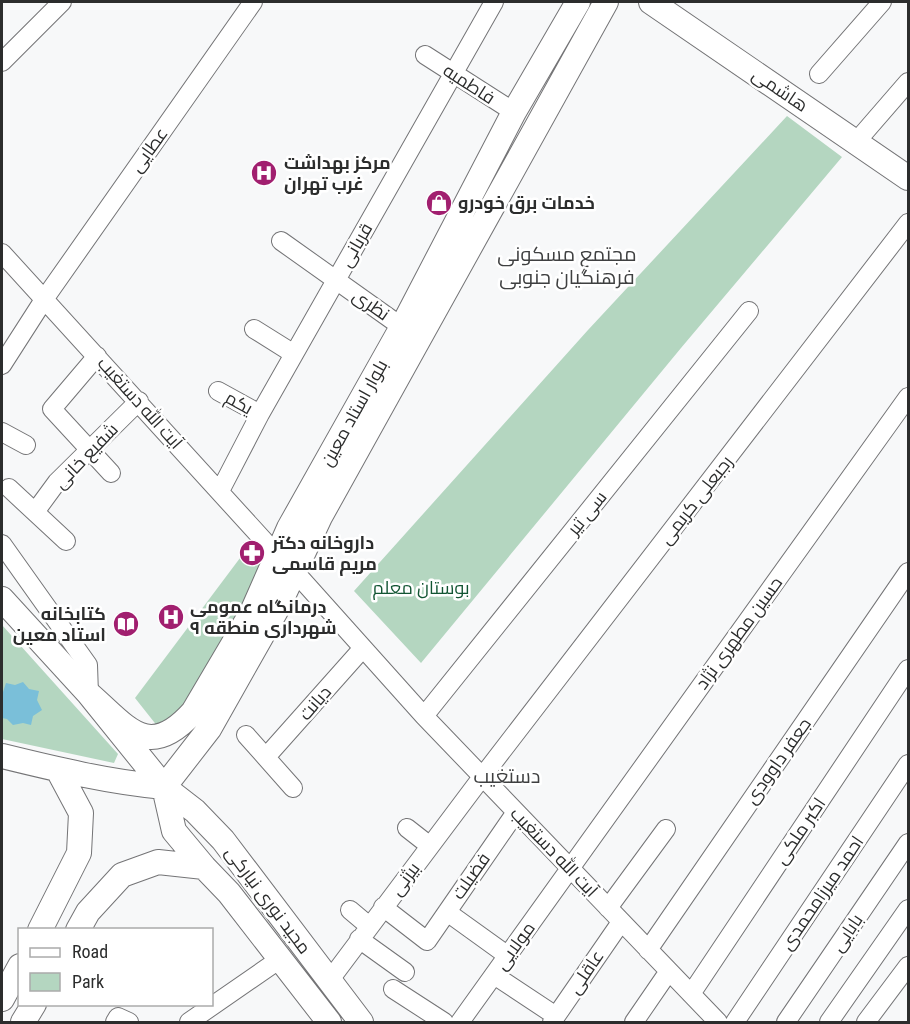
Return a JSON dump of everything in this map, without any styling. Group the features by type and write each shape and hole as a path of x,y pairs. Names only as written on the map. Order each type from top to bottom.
{"main road":[{"name":"بلوار استاد معین","path":"89,694 129,728 149,738 159,737 181,725 193,712 252,612 297,513 402,327 514,112 578,2"},
{"name":"بلوار استاد معین","path":"164,787 209,729 278,607 320,517 606,2"},
{"name":"هاشمی","path":"651,2 909,178"},
{"name":"مجید نوری نیارکی","path":"2,599 89,694 164,787 195,811 223,840 361,1023"},
{"path":"2,756 58,770 164,787"},
{"path":"41,928 79,853 81,813 58,770"},
{"name":"مجید نوری نیارکی","path":"164,787 174,831 229,893 329,1023"},
{"path":"83,921 122,875 158,862 204,867"},
{"path":"58,895 79,903 83,921"},
{"path":"2,999 18,970"},
{"path":"23,1023 33,1006"}],"street":[{"path":"2,62 62,2"},
{"name":"عطایی","path":"2,365 45,298 253,2"},
{"name":"قربانی","path":"220,491 260,414 494,2"},
{"path":"819,74 882,2"},
{"name":"فاطمیه","path":"425,55 514,112"},
{"path":"856,142 909,82"},
{"name":"رجبعلی کریمی","path":"482,777 909,223"},
{"name":"نظری","path":"281,241 402,327"},
{"name":"آیت الله دستغیب","path":"2,253 277,555"},
{"name":"سی تیر","path":"424,716 749,311"},
{"path":"254,329 294,354"},
{"path":"97,356 52,409 111,473"},
{"name":"یکم","path":"218,391 260,414"},
{"name":"حسین مطهری نژاد","path":"570,869 909,397"},
{"name":"شفیع خانی","path":"35,512 57,482 91,451 139,401"},
{"path":"2,432 26,445"},
{"path":"9,488 66,541"},
{"path":"2,544 88,665 89,694"},
{"name":"آیت الله دستغیب","path":"295,572 424,716 691,994 700,1015 718,1023"},
{"name":"جعفر داوودی","path":"648,950 909,572"},
{"name":"دیانت","path":"266,758 363,648"},
{"name":"اکبر ملکی","path":"691,994 909,669"},
{"path":"246,735 293,788"},
{"name":"احمد میرزامحمدی","path":"735,1023 909,764"},
{"name":"بیژنی","path":"329,981 482,777"},
{"name":"فضیلت","path":"383,907 427,941 516,812"},
{"path":"406,828 430,846"},
{"path":"608,908 666,829"},
{"name":"بابایی","path":"786,1023 909,843"},
{"name":"مولایی","path":"460,1023 570,869"},
{"path":"830,1023 909,909"},
{"path":"350,910 364,932 405,972"},
{"path":"447,912 508,956"},
{"name":"عاقلی","path":"554,1019 621,922"},
{"path":"189,1023 280,959"},
{"path":"866,1023 909,966"},
{"path":"634,1023 669,971"},
{"path":"494,975 554,1019"},
{"path":"393,989 444,1023"},
{"path":"115,1023 118,1017 129,1023"}],"green space":[{"name":"بوستان معلم","path":"787,116 842,157 421,663 354,591 588,330"},
{"path":"249,546 265,564 178,720 158,727 135,698"},
{"path":"2,625 118,754 114,763 2,739"}],"water":[{"path":"23,682 29,689 39,691 37,700 42,710 33,716 31,725 23,723 13,725 7,719 2,718 2,695 6,683 15,685"}],"place":[{"name":"مرکز بهداشت غرب تهران","path":"264,173"},
{"name":"خدمات برق خودرو","path":"439,203"},
{"name":"داروخانه دکتر مریم قاسمی","path":"252,553"},
{"name":"درمانگاه عمومی شهرداری منطقه ۹","path":"171,617"},
{"name":"کتابخانه استاد معین","path":"126,624"}],"district":[{"name":"مجتمع مسکونی فرهنگیان جنوبی","path":"567,266"},
{"name":"دستغیب","path":"507,776"}]}
